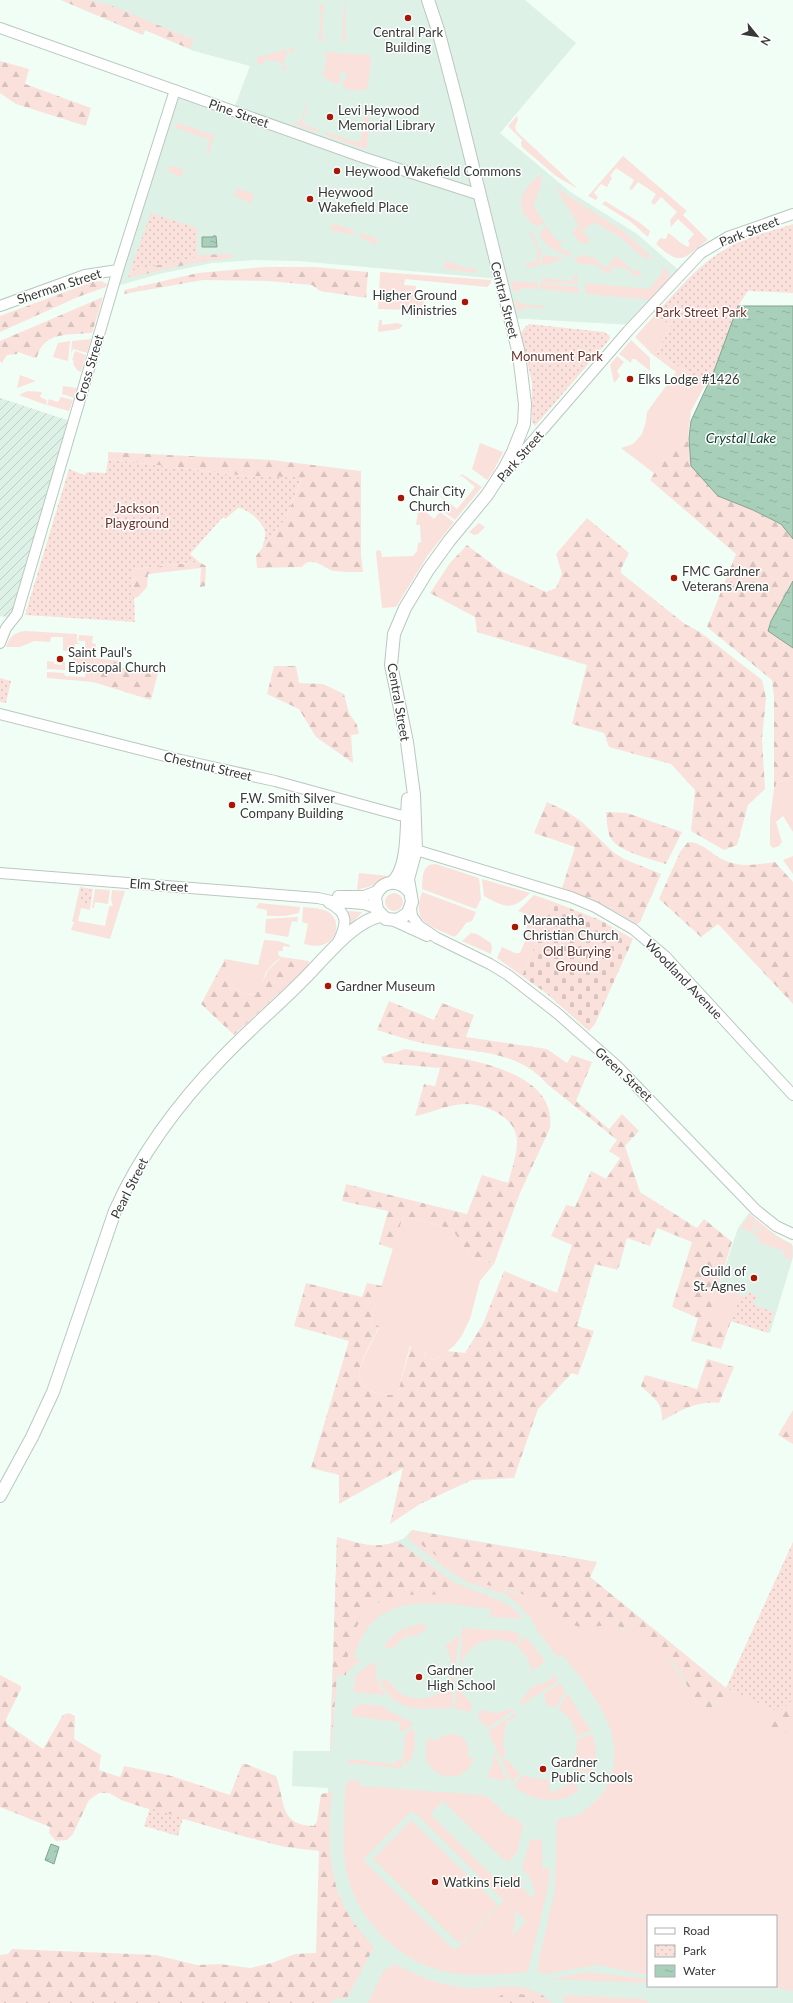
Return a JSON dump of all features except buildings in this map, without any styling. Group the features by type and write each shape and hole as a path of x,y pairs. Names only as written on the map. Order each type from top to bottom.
{"main road":[{"name":"Central Street","path":"411,817 414,795 406,742 391,665 394,634 405,608 428,570 495,485 513,452 524,424 525,404 519,358 438,30 428,0"},
{"path":"409,891 400,884 391,883 381,886 377,891 379,911 403,917 411,908 412,902 408,879 416,850 411,817"},
{"path":"391,883 400,872 411,817"},
{"name":"Pearl Street","path":"0,1496 3,1481 32,1437 52,1392 115,1211 134,1173 167,1123 208,1072 346,936 379,911"}],"street":[{"name":"Pine Street","path":"0,28 375,161 480,196"},
{"name":"Cross Street","path":"0,643 6,628 17,614 110,295 175,90"},
{"name":"Park Street","path":"495,485 627,333 701,253 712,245 728,237 793,214"},
{"name":"Sherman Street","path":"0,306 85,275 118,270"},
{"name":"Park Street","path":"524,424 526,428 533,432 541,430 545,427"},
{"name":"Chestnut Street","path":"0,714 181,760 275,781 411,817"},
{"name":"Woodland Avenue","path":"416,850 577,899 620,921 647,940 665,956 793,1095"},
{"name":"Elm Street","path":"0,873 318,898"},
{"path":"318,898 364,896 377,891"},
{"path":"318,898 336,902 364,904 409,929 437,938"},
{"path":"318,898 338,908 345,920 342,933 330,953"},
{"path":"411,908 412,916 418,925 437,938"},
{"name":"Green Street","path":"437,938 502,971 557,1014 630,1078 756,1210 776,1226 793,1234"}],"shaded area":[{"path":"61,0 525,0 576,43 500,133 569,191 637,234 682,273 633,325 509,318 500,279 298,261 255,260 212,263 159,274 113,287 175,90 233,111 250,66 194,51 145,30 143,35"},
{"path":"0,398 70,421 15,610 8,617 0,616"},
{"name":"Guild of St. Agnes","path":"749,1213 767,1229 793,1246 793,1257 770,1333 709,1315 738,1228"},
{"name":"Gardner Public Schools","path":"412,1530 597,1562 590,1577 726,1688 779,1712 793,1702 793,2003 279,2003 323,1966 328,1788 292,1786 293,1751 330,1751 337,1537 368,1546 388,1545 403,1539"}],"green space":[{"path":"61,0 88,0 110,5 194,40 190,49 145,30 143,35"},
{"path":"320,4 324,5 322,39 328,39 327,41 318,40 322,13 319,12"},
{"path":"346,4 345,40 351,42 336,40 342,40 344,5"},
{"path":"295,47 293,52 287,51 283,66 289,67 286,70 282,69 283,63 265,59 263,65 259,64 255,58"},
{"path":"321,52 369,55 371,59 368,87 363,90 344,88 342,84 347,76 344,72 340,73 340,81 337,84 329,81 319,72 324,73 327,55"},
{"path":"0,61 29,69 25,84 91,108 86,126 16,104 0,93"},
{"path":"302,104 308,106 302,123 320,131 319,133 294,124 295,121 300,122 306,106"},
{"path":"365,105 368,105 369,107 367,148 364,149 325,135 325,133 328,132 355,142 359,141 362,137"},
{"path":"517,116 518,120 515,127 516,131 578,189 556,176 522,147 522,140 508,126"},
{"path":"178,123 213,135 214,137 209,153 206,152 210,140 174,127"},
{"path":"623,156 687,211 683,215 708,240 687,256 682,258 672,256 656,244 660,238 666,239 668,233 688,247 690,244 688,241 694,234 678,219 671,227 670,220 677,212 661,197 654,205 651,202 656,194 638,182 632,190 629,189 634,180 616,168 610,176 612,178 607,187 601,184 594,193 598,197 596,200 588,196"},
{"path":"170,165 184,170 181,177 168,172"},
{"path":"542,174 540,188 533,205 546,226 544,227 542,224 536,227 528,220 524,213 521,206 521,199 528,186"},
{"path":"555,187 626,233 655,260 648,257 645,259 620,237 594,222 583,230 590,241 585,245 583,242 580,243 572,232 579,226"},
{"path":"237,188 254,194 251,203 234,196"},
{"path":"605,201 639,222 650,231 648,237 631,222 602,204"},
{"path":"151,213 197,228 197,257 130,271"},
{"path":"333,223 355,231 354,235 330,230"},
{"name":"Park Street Park","path":"793,224 793,293 748,291 738,306 709,383 656,354 671,325 654,316 698,269 718,254 737,243"},
{"path":"547,227 557,241 560,239 562,243 559,245 563,251 566,249 573,259 555,250 545,242 539,233"},
{"path":"529,232 532,232 542,254 539,260 540,265 527,268 526,263 536,261 538,250"},
{"path":"361,233 378,239 376,245 359,237"},
{"path":"233,254 232,258 194,263 128,278 130,271 197,257 197,255"},
{"path":"582,254 584,257 587,255 589,258 592,256 606,268 616,256 634,272 637,269 642,275 634,276 627,269 612,267 610,273 605,273 598,265 582,264 574,260"},
{"path":"545,255 565,259 542,265 541,260"},
{"path":"446,261 469,269 475,268 478,273 443,269"},
{"path":"661,266 668,271 670,277 651,300 586,294 585,283 649,289 663,272"},
{"path":"265,267 316,267 368,272 366,298 320,291 312,285 268,281 203,280 124,294 124,290 198,273"},
{"path":"380,272 491,280 491,283 487,287 405,279 404,285 416,286 415,298 425,299 418,318 411,315 407,310 378,309"},
{"path":"574,275 578,276 577,284 541,282 542,278 573,281"},
{"path":"101,281 107,284 106,287 78,297 0,332 0,316 92,282"},
{"path":"511,281 538,283 538,289 522,288 518,292 512,290"},
{"path":"540,283 577,287 579,289 579,293 540,289"},
{"path":"103,297 92,333 59,336 45,343 35,358 18,352 17,354 7,355 2,363 0,362 0,341"},
{"path":"518,300 521,304 545,306 545,309 524,307 523,311 519,310 516,307 515,301"},
{"path":"654,316 671,325 656,354 709,383 704,387 691,411 688,437 678,448 667,453 655,474 621,448 633,444 642,434 647,412 676,372 653,355 635,337"},
{"path":"379,320 382,320 382,325 397,323 403,325 399,329 379,332"},
{"name":"Monument Park","path":"529,324 604,332 610,336 609,340 535,426 532,422 532,383 521,334 524,328"},
{"path":"91,339 87,353 73,349 71,354 72,341"},
{"path":"631,340 650,358 650,371 635,359 632,359 631,363 619,354"},
{"path":"70,341 68,361 53,357 58,343"},
{"path":"75,351 86,355 81,372 78,371 73,364 74,361 72,360"},
{"path":"617,356 624,362 617,371 620,376 614,383 610,365"},
{"path":"20,375 36,381 17,388"},
{"path":"63,386 77,388 74,398 62,394"},
{"path":"27,391 42,392 40,397 47,400 46,405 19,395"},
{"path":"61,397 73,400 69,411 47,405 49,399 58,402"},
{"path":"688,437 691,466 701,475 753,510 781,524 793,539 793,581 771,621 768,631 793,648 793,776 777,783 774,789 774,697 772,680 707,627 736,554 650,480 667,453 678,448"},
{"path":"480,443 503,452 493,472 487,480 472,469"},
{"path":"108,452 272,460 361,471 361,555 363,572 334,571 314,562 309,562 302,567 257,568 256,556 286,518 302,478 245,476 108,459"},
{"name":"Jackson Playground","path":"108,459 245,476 302,477 286,518 262,548 265,534 262,524 246,510 238,508 225,519 223,517 190,554 199,562 133,569 135,622 25,615 69,469 84,475 88,472 106,473"},
{"path":"462,474 482,487 455,520 444,512 448,504 437,493 457,509 475,487 462,476 459,477"},
{"path":"419,506 434,519 440,512 454,522 428,555 396,607 382,608 376,553 377,550 381,551 382,557 413,556 417,551 418,543 421,542 420,525 416,525"},
{"path":"587,518 629,553 621,569 621,573 685,624 700,632 762,680 766,698 762,739 765,789 748,805 737,845 724,850 691,831 695,790 671,764 609,747 604,733 572,724 587,665 477,632 475,617 430,593 450,563 467,545 501,571 546,592 556,588 562,574 556,554"},
{"path":"479,523 485,527 478,534 474,535 469,532"},
{"path":"199,562 206,566 205,586 200,587 201,568 148,574 147,587 138,597 134,598 133,569"},
{"path":"25,631 77,634 77,642 80,644 75,644 74,651 63,651 63,637 51,637 50,642 34,641 20,647 6,647 9,640 13,636"},
{"path":"79,635 93,636 92,643 96,644 93,682 47,678 47,672 64,673 65,676 85,677 86,665 72,664 74,654 86,654 85,641 78,641"},
{"path":"95,658 122,661 122,668 158,673 151,700 93,682"},
{"path":"47,661 62,665 62,662 65,662 65,670 47,669"},
{"path":"274,666 296,666 299,683 323,684 344,694 349,713 357,725 359,734 351,735 353,763 316,737 299,709 267,694"},
{"path":"0,678 11,681 6,703 0,702"},
{"path":"793,776 793,832 783,816 776,822 782,842 779,846 773,848 770,845 770,818 774,789 777,783"},
{"path":"547,802 566,811 582,822 613,852 624,859 661,874 640,922 637,924 609,908 562,888 575,847 534,833"},
{"path":"606,812 627,813 682,832 666,864 627,851 614,842 609,834"},
{"path":"688,842 698,844 721,859 732,863 750,865 775,862 793,882 793,1004 718,924 701,937 659,899 680,852"},
{"path":"793,856 793,874 783,860"},
{"path":"436,864 479,878 481,899 476,909 422,889 425,869 428,866"},
{"path":"359,873 389,876 371,886 357,890"},
{"path":"482,879 530,893 518,903 508,906 503,905 484,896"},
{"path":"80,887 93,889 90,910 81,908 78,921 105,926 109,907 113,905 111,900 112,890 125,891 110,939 71,930 74,922 72,922"},
{"path":"81,889 92,890 90,905 79,903"},
{"path":"95,889 110,890 108,904 95,902 94,908 92,908"},
{"path":"422,892 476,912 472,921 466,923 454,937 430,926 421,917 419,911 419,903"},
{"path":"390,893 398,893 403,898 401,909 398,911 390,911 385,906 385,898"},
{"path":"534,895 554,902 522,976 497,958 502,947 515,953 520,953 528,934 524,933 531,916 518,911"},
{"name":"Old Burying Ground","path":"554,902 600,920 633,939 595,1024 589,1031 546,993 522,976"},
{"path":"259,903 300,907 299,913 285,916 267,916 267,910 256,908"},
{"path":"303,907 318,908 330,913 334,917 336,922 336,932 331,940 317,946 304,944 308,924 302,922"},
{"path":"347,912 362,913 350,924"},
{"path":"298,917 297,922 292,921 288,937 265,933 266,919"},
{"path":"471,933 477,934 491,943 491,954 462,941"},
{"path":"264,940 278,941 290,945 290,947 283,946 283,951 279,951 278,955 282,957 266,972 259,990 255,994 246,994 236,989 230,980 226,970 225,959 258,965"},
{"path":"282,957 309,961 308,966 234,1035 201,1004 225,959 229,978 235,988 245,994 252,995 258,991 268,970"},
{"path":"389,1001 434,1020 442,1003 474,1015 466,1037 547,1049 567,1063 572,1055 592,1062 576,1101 609,1129 622,1114 639,1131 625,1146 640,1192 697,1228 704,1219 732,1242 709,1315 731,1321 721,1349 691,1341 698,1318 672,1307 692,1242 657,1228 650,1246 627,1238 618,1270 595,1264 577,1326 594,1331 578,1375 572,1373 538,1409 514,1478 472,1480 420,1504 390,1524 403,1468 339,1504 339,1475 311,1468 349,1341 294,1326 306,1283 362,1297 367,1283 382,1286 370,1323 379,1326 363,1358 359,1376 365,1387 371,1391 397,1395 411,1346 424,1352 425,1357 435,1360 447,1351 465,1353 483,1324 504,1271 557,1293 572,1245 551,1236 566,1205 575,1207 591,1171 606,1179 620,1158 609,1151 617,1140 547,1084 535,1072 521,1064 492,1054 421,1043 377,1030"},
{"path":"405,1049 472,1061 497,1068 519,1077 537,1090 548,1107 550,1128 520,1193 494,1264 471,1257 452,1229 403,1216 393,1249 379,1244 388,1211 342,1201 346,1184 467,1214 482,1175 508,1183 517,1146 515,1132 511,1125 498,1113 471,1104 451,1106 415,1116 424,1084 435,1086 440,1068 384,1063 381,1057"},
{"path":"750,1214 756,1219 751,1233 747,1230 740,1229"},
{"path":"403,1216 452,1229 471,1257 494,1264 480,1281 470,1319 461,1337 454,1346 435,1360 425,1357 424,1352 410,1346 397,1395 391,1395 371,1391 361,1382 359,1376 364,1359 379,1327 370,1323"},
{"path":"757,1220 778,1237 792,1244 792,1260 783,1257 785,1251 760,1243 761,1241 757,1239 758,1235 752,1233 754,1229 760,1232 762,1230 754,1228"},
{"path":"718,1286 731,1291 730,1292 741,1294 731,1321 709,1315"},
{"path":"747,1292 757,1296 753,1305 774,1312 768,1333 731,1321 740,1296 745,1297"},
{"path":"707,1359 734,1367 719,1403 704,1403 689,1407 662,1421 661,1409 657,1401 641,1386 645,1375 697,1389"},
{"path":"793,1410 793,1444 778,1435"},
{"path":"412,1530 421,1532 419,1536 423,1546 471,1578 509,1592 529,1596 544,1603 560,1618 583,1627 609,1624 631,1631 653,1646 658,1652 667,1656 689,1690 704,1706 714,1706 723,1697 730,1695 732,1691 745,1696 793,1542 793,1702 790,1702 771,1732 793,1732 793,1991 770,1987 777,1987 777,1915 647,1915 647,1975 598,1965 546,1974 538,1972 539,1959 555,1890 557,1820 580,1814 596,1801 602,1793 609,1781 612,1771 614,1755 613,1739 608,1724 593,1695 563,1655 558,1657 537,1630 531,1618 516,1602 506,1595 467,1582 452,1573 409,1540 409,1533"},
{"path":"421,1532 597,1562 590,1577 726,1688 732,1691 730,1695 723,1697 709,1709 691,1692 674,1663 634,1633 624,1628 609,1625 587,1627 572,1625 562,1620 544,1605 528,1596 474,1580 423,1546 420,1539"},
{"path":"337,1537 367,1545 390,1544 397,1541 452,1581 455,1587 454,1592 451,1594 405,1595 390,1598 377,1603 359,1622 350,1647 346,1675 337,1675 331,1752 330,1751"},
{"path":"793,1542 793,1702 790,1702 779,1712 726,1688"},
{"path":"452,1581 502,1602 511,1607 522,1619 491,1617 491,1609 449,1604 409,1604 391,1610 376,1619 363,1635 354,1657 361,1660 353,1666 346,1675 350,1647 359,1622 377,1603 390,1598 405,1595 451,1594 455,1587"},
{"path":"418,1624 427,1625 427,1630 421,1631 421,1634 404,1637 393,1648 383,1647 398,1631"},
{"path":"462,1628 512,1631 521,1635 515,1645 506,1641 498,1640 482,1642 469,1652 460,1667"},
{"path":"459,1635 455,1666 452,1666 449,1653 445,1646"},
{"path":"524,1637 532,1644 545,1662 532,1671 527,1657 517,1646"},
{"path":"371,1663 375,1663 377,1679 385,1695 353,1692 356,1675"},
{"path":"553,1673 558,1681 522,1705 519,1703 529,1690 540,1682 542,1685 553,1677"},
{"path":"451,1674 454,1675 452,1708 430,1709 409,1707 400,1704 385,1690 380,1679 389,1681 404,1695 414,1698 423,1698 432,1696 440,1691 447,1684"},
{"path":"0,1675 21,1686 21,1689 6,1719 7,1724 43,1749 63,1715 69,1713 75,1716 74,1739 101,1755 99,1770 120,1777 124,1766 168,1775 230,1795 242,1764 246,1764 276,1776 285,1810 289,1817 302,1825 314,1826 317,1821 321,1794 332,1792 330,1855 336,1886 352,1919 374,1947 347,1998 334,1999 331,2003 0,2003 0,1955 8,1954 12,1949 156,1955 197,1965 219,1964 250,1968 272,1963 295,1954 316,1953 319,1851 285,1847 246,1837 142,1807 121,1800 109,1793 99,1793 89,1800 73,1834 67,1840 56,1841 49,1833 50,1827 0,1807"},
{"path":"459,1675 463,1694 473,1705 469,1712 454,1708"},
{"path":"560,1683 565,1691 556,1708 546,1704 544,1694"},
{"path":"567,1693 591,1731 577,1736 571,1720 559,1709"},
{"path":"790,1702 793,1702 793,1732 771,1732 761,1728 764,1722"},
{"path":"360,1704 381,1706 414,1724 404,1731 399,1731 400,1722 351,1716 353,1709"},
{"path":"513,1708 514,1710 487,1728 477,1717 481,1710 497,1713"},
{"path":"516,1713 518,1715 507,1722 503,1738 505,1756 501,1760 488,1731"},
{"path":"413,1728 415,1736 414,1747 412,1757 407,1764 403,1759 405,1734"},
{"path":"452,1734 463,1738 467,1744 468,1756 474,1759 467,1770 459,1775 449,1776 440,1774 432,1768 427,1760 425,1750 429,1738 436,1741 444,1735"},
{"path":"592,1734 596,1754 591,1775 583,1771 582,1773 570,1764 576,1753 577,1739"},
{"path":"494,1752 507,1781 487,1777 493,1762"},
{"path":"348,1759 396,1764 397,1759 400,1759 405,1765 399,1768 347,1763"},
{"path":"507,1759 520,1774 512,1783 502,1762"},
{"path":"523,1775 535,1779 548,1779 551,1793 573,1782 579,1790 571,1795 554,1800 537,1799 529,1796 514,1786"},
{"path":"348,1781 360,1781 360,1786 487,1796 504,1813 518,1820 523,1825 517,1852 508,1862 503,1859 443,1801 430,1814 503,1886 515,1874 522,1880 522,1888 532,1897 536,1894 533,1890 535,1888 532,1885 532,1881 521,1867 531,1839 542,1840 542,1868 550,1869 548,1887 528,1971 475,1975 452,1973 434,1969 402,1953 375,1928 364,1914 355,1898 346,1870 344,1847 345,1788","holes":["411,1811 420,1817 504,1901 456,1950 448,1944 363,1860","515,1910 526,1921 512,1936 515,1924"]},
{"path":"150,1808 183,1818 178,1836 144,1826"},
{"name":"Watkins Field","path":"411,1820 498,1905 460,1944 373,1859"},
{"path":"395,1964 422,1977 451,1986 478,1988 515,1986 529,1989 527,1995 503,1994 496,2003 368,2003 383,1971"},
{"path":"587,1972 647,1979 647,1983 551,1979"},
{"path":"529,1989 541,1994 552,2003 496,2003 504,1994 513,1993 527,1995"},
{"path":"566,1995 643,1999 649,2003 564,2003 563,1999"}],"water":[{"path":"216,236 217,247 202,247 202,237"},
{"name":"Crystal Lake","path":"738,306 793,306 793,539 781,524 753,510 718,496 691,466 689,438 691,421 714,371"},
{"path":"793,581 793,648 768,631 771,621"},
{"path":"51,1844 59,1847 54,1864 45,1860"}],"place":[{"name":"Central Park Building","path":"408,18"},
{"name":"Levi Heywood Memorial Library","path":"330,117"},
{"name":"Heywood Wakefield Commons","path":"337,171"},
{"name":"Heywood Wakefield Place","path":"310,199"},
{"name":"Higher Ground Ministries","path":"465,302"},
{"name":"Elks Lodge #1426","path":"630,379"},
{"name":"Chair City Church","path":"401,498"},
{"name":"FMC Gardner Veterans Arena","path":"674,578"},
{"name":"Saint Paul's Episcopal Church","path":"60,659"},
{"name":"F.W. Smith Silver Company Building","path":"232,805"},
{"name":"Maranatha Christian Church","path":"515,927"},
{"name":"Gardner Museum","path":"328,986"},
{"name":"Guild of St. Agnes","path":"754,1278"},
{"name":"Gardner High School","path":"419,1677"},
{"name":"Gardner Public Schools","path":"543,1769"},
{"name":"Watkins Field","path":"435,1882"}]}
